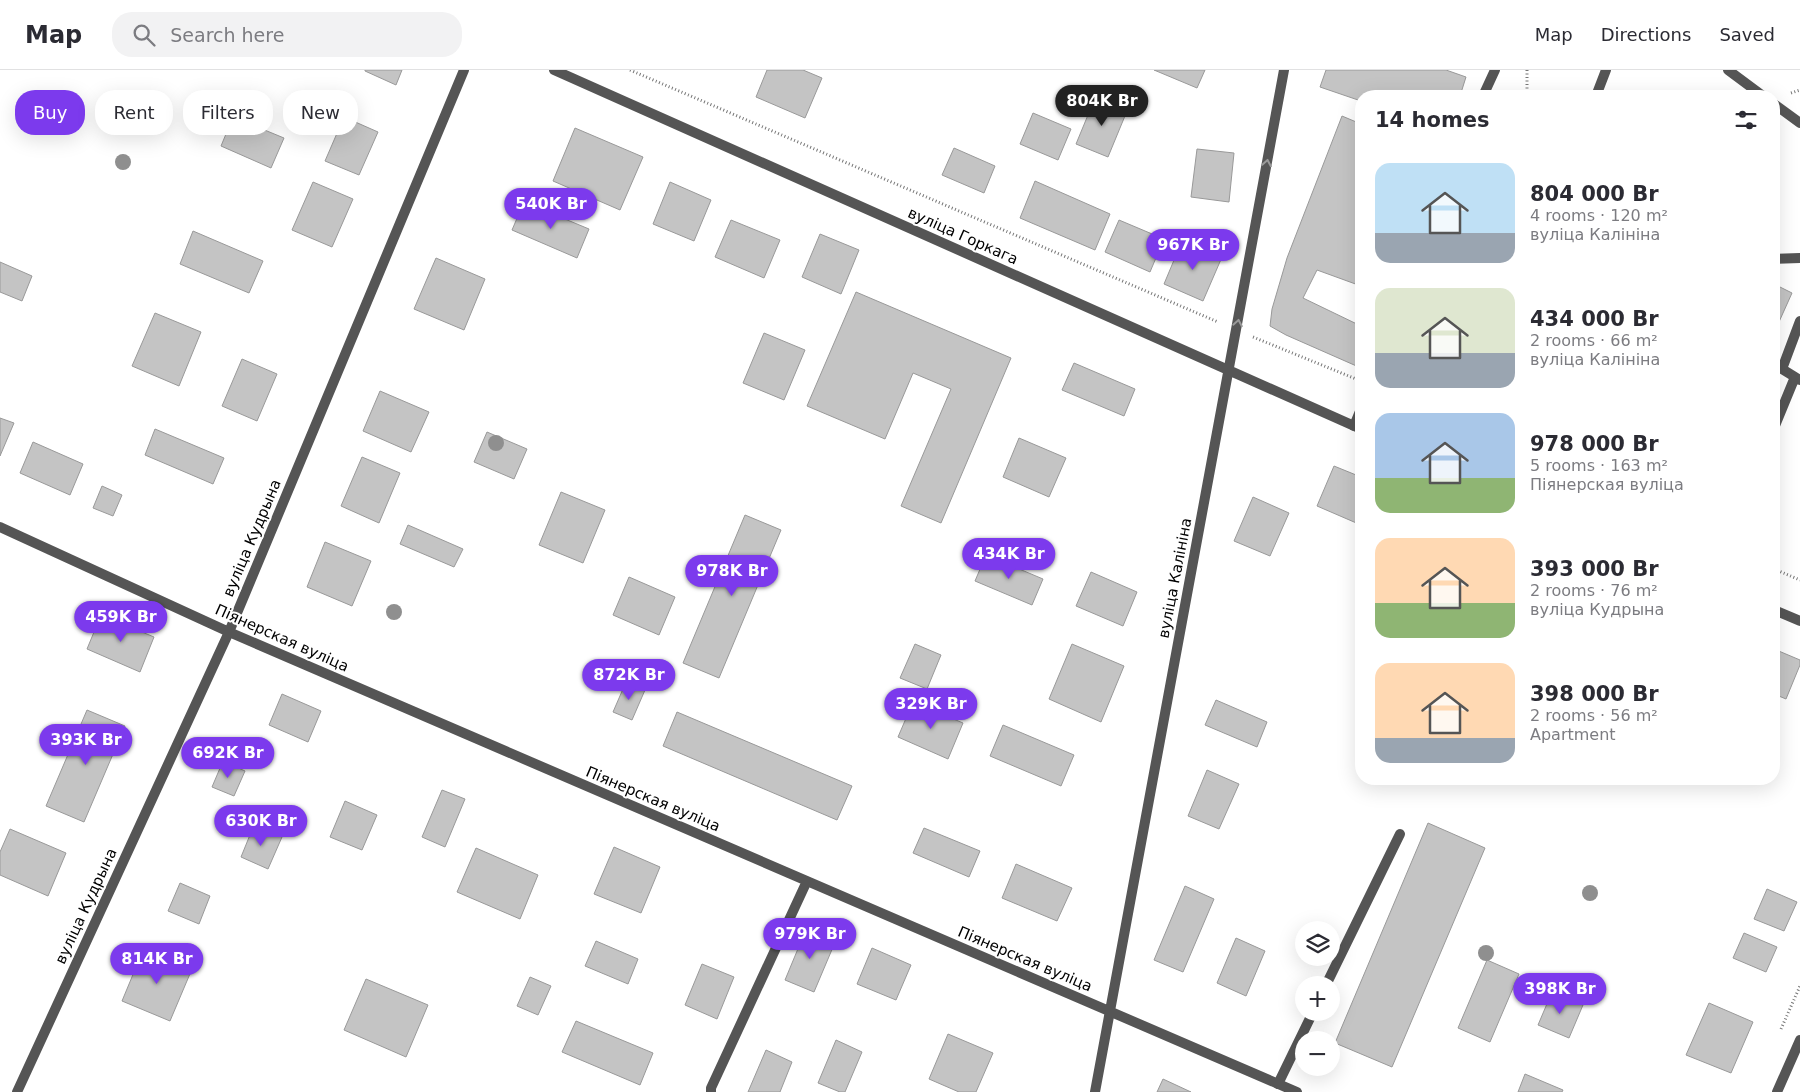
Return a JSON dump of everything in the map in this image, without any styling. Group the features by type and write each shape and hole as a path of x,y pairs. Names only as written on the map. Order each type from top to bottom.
{"street":[{"name":"вуліца Кудрына","path":"17,1092 229,632 464,70"},
{"name":"вуліца Горкага","path":"554,70 1355,426"},
{"name":"вуліца Калініна","path":"1095,1092 1108,1011 1284,70"},
{"path":"1486,90 1495,70"},
{"path":"1598,90 1606,70"},
{"path":"1728,70 1755,90"},
{"path":"1780,109 1800,124"},
{"path":"1780,259 1800,258"},
{"path":"1780,365 1800,321"},
{"path":"1780,370 1797,379 1780,415"},
{"name":"Піянерская вуліца","path":"0,527 229,632 1297,1092"},
{"path":"1780,613 1800,621"},
{"path":"1330,976 1400,834"},
{"path":"711,1092 711,1088 807,881"},
{"path":"1278,1084 1309,1021"},
{"path":"1777,1092 1800,1040"}],"path":[{"path":"630,70 1223,325"},
{"path":"1527,70 1528,90"},
{"path":"1251,336 1355,379"},
{"path":"1780,572 1800,580"}],"building":[{"path":"365,70 402,70 396,85"},
{"path":"767,70 803,70 822,78 805,118 756,97"},
{"path":"1154,70 1205,70 1197,88"},
{"path":"1326,70 1446,70 1466,77 1462,90 1355,90 1355,99 1320,87"},
{"path":"1095,98 1127,111 1108,157 1076,144"},
{"path":"1033,113 1071,129 1058,160 1020,144"},
{"path":"1342,116 1355,121 1355,284 1317,270 1303,298 1355,323 1355,365 1270,326 1272,309 1287,258"},
{"path":"358,123 378,132 359,175 325,161 336,135 358,135"},
{"path":"575,128 643,157 620,210 553,181"},
{"path":"273,133 284,138 271,168 221,146 226,135 273,135"},
{"path":"954,148 995,166 984,193 942,175"},
{"path":"1197,149 1234,153 1229,202 1191,197"},
{"path":"1035,181 1110,214 1095,250 1020,218"},
{"path":"313,182 353,199 332,247 292,230"},
{"path":"670,182 711,200 694,241 653,224"},
{"path":"524,202 589,229 577,258 512,230"},
{"path":"731,220 780,240 764,278 715,257"},
{"path":"1119,220 1164,239 1150,272 1105,252"},
{"path":"193,231 263,261 249,293 180,264"},
{"path":"820,234 859,250 841,294 802,277"},
{"path":"1182,241 1222,257 1203,301 1164,284"},
{"path":"436,258 485,279 464,330 414,309"},
{"path":"0,262 32,276 22,301 0,292"},
{"path":"1780,287 1792,293 1780,320"},
{"path":"856,292 1011,358 941,523 901,506 951,389 913,373 885,439 807,406"},
{"path":"155,313 201,332 179,386 132,366"},
{"path":"764,333 805,350 784,400 743,383"},
{"path":"242,359 277,374 257,421 222,406"},
{"path":"1074,363 1135,389 1124,416 1062,390"},
{"path":"380,391 429,412 411,452 363,431"},
{"path":"0,418 14,423 0,456"},
{"path":"155,429 224,458 213,484 145,455"},
{"path":"487,432 527,449 514,479 474,462"},
{"path":"1019,438 1066,458 1049,497 1003,477"},
{"path":"33,442 83,464 70,495 20,473"},
{"path":"362,457 400,473 379,523 341,506"},
{"path":"1334,466 1355,475 1355,522 1317,506"},
{"path":"102,486 122,495 113,516 93,508"},
{"path":"561,492 605,510 583,563 539,545"},
{"path":"1253,497 1289,513 1270,556 1234,541"},
{"path":"745,515 781,530 719,678 683,663"},
{"path":"408,525 463,549 454,567 400,544"},
{"path":"325,542 371,561 352,606 307,587"},
{"path":"986,555 1043,579 1032,605 975,581"},
{"path":"1091,572 1137,592 1123,626 1076,606"},
{"path":"629,577 675,597 659,635 613,615"},
{"path":"101,615 154,637 140,672 87,649"},
{"path":"915,644 941,655 927,689 900,678"},
{"path":"1072,644 1124,666 1101,722 1049,699"},
{"path":"1780,652 1800,660 1800,665 1786,699 1780,696"},
{"path":"626,682 645,690 632,720 613,712"},
{"path":"282,694 321,711 308,742 269,725"},
{"path":"1216,700 1267,722 1257,747 1205,725"},
{"path":"913,702 963,723 948,759 898,737"},
{"path":"87,710 125,726 84,822 46,806"},
{"path":"677,712 852,786 837,820 663,746"},
{"path":"1003,725 1074,755 1061,786 990,756"},
{"path":"223,761 245,771 234,796 212,787"},
{"path":"1207,770 1239,784 1219,829 1188,816"},
{"path":"442,790 465,799 445,847 422,837"},
{"path":"345,801 377,815 362,850 330,837"},
{"path":"1428,823 1485,848 1392,1067 1340,1045 1340,1031"},
{"path":"254,825 282,837 268,869 241,857"},
{"path":"924,828 980,851 969,877 913,853"},
{"path":"10,829 66,853 48,896 0,875 0,852"},
{"path":"614,847 660,867 641,913 594,894"},
{"path":"476,848 538,875 520,919 457,892"},
{"path":"1016,864 1072,888 1057,921 1002,898"},
{"path":"180,883 210,896 199,924 168,911"},
{"path":"1185,886 1214,899 1183,972 1154,960"},
{"path":"1767,889 1797,902 1784,931 1754,919"},
{"path":"807,927 836,940 814,992 785,980"},
{"path":"1744,933 1777,947 1766,972 1733,958"},
{"path":"1236,938 1265,951 1246,996 1217,983"},
{"path":"596,941 638,959 628,984 585,966"},
{"path":"144,948 192,969 170,1021 122,1001"},
{"path":"872,948 911,965 896,1000 857,984"},
{"path":"1487,960 1519,974 1490,1042 1458,1028"},
{"path":"702,964 734,977 717,1019 685,1005"},
{"path":"530,977 551,986 538,1015 517,1006"},
{"path":"366,979 428,1005 406,1057 344,1030"},
{"path":"1552,992 1583,1005 1569,1038 1538,1025"},
{"path":"1709,1003 1753,1022 1731,1073 1686,1055"},
{"path":"576,1021 653,1053 640,1085 562,1052"},
{"path":"948,1034 993,1053 976,1092 959,1092 929,1079"},
{"path":"836,1040 862,1052 845,1092 840,1092 818,1083"},
{"path":"766,1050 792,1062 780,1092 748,1092"},
{"path":"1525,1074 1563,1090 1562,1092 1518,1092"},
{"path":"1163,1079 1191,1092 1157,1092"}]}
